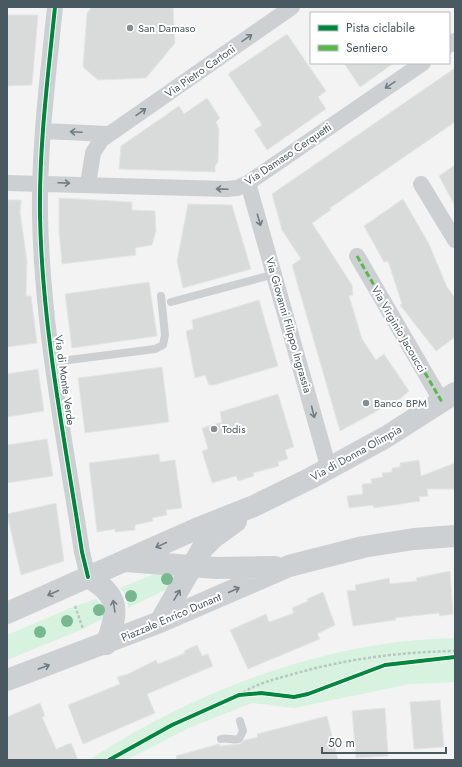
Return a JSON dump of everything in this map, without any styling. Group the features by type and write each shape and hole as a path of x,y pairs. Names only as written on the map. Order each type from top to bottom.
{"street":[{"path":"55,7 44,131 108,134"},
{"name":"Via Pietro Cartoni","path":"88,184 93,153 96,146 108,134 292,7"},
{"name":"Via Damaso Cerquetti","path":"7,183 88,184 227,189 237,188 422,64"},
{"name":"Via di Monte Verde","path":"44,131 40,183 41,249 52,362 82,552 88,577"},
{"name":"Via Giovanni Filippo Ingrassia","path":"248,182 275,274 322,447 330,469"},
{"path":"421,184 455,240"},
{"name":"Via Virginio Jacoucci","path":"356,256 448,397"},
{"name":"Via di Donna Olimpia","path":"254,506 330,469 448,397"},
{"path":"7,613 196,529 254,506"},
{"path":"160,622 192,567 208,543 254,506"},
{"path":"226,529 222,543 224,553 230,562 240,568"},
{"path":"126,561 192,567 240,568 289,566 363,547 414,539 455,536"},
{"name":"Piazzale Enrico Dunant","path":"7,680 106,644 289,566"},
{"path":"88,577 105,588 114,602 114,621 106,644"}],"lane":[{"path":"171,302 275,274"},
{"path":"52,362 155,349 163,345 165,335 161,296"},
{"path":"221,739 227,737 234,740 239,739 244,731 240,721"}],"path":[{"path":"75,606 83,629"},
{"path":"232,698 260,684 302,671 340,662 416,651 455,651"},
{"path":"239,695 254,694"}],"green space":[{"path":"159,572 169,577 171,582 169,588 128,608 127,596 120,588"},
{"path":"96,599 104,607 105,613 102,619 83,629 7,660 7,635 75,606"},
{"path":"455,638 455,682 410,684 294,708 252,703 189,728 126,760 89,760 130,735 173,712 218,691 264,674 311,659 358,648 406,641"}],"building":[{"name":"San Damaso","path":"92,7 173,7 175,43 146,78 98,80 83,67 87,13"},
{"path":"7,15 38,15 32,85 7,86"},
{"path":"287,34 326,91 318,97 326,109 267,150 254,130 262,125 228,74"},
{"path":"345,64 393,64 360,87"},
{"path":"455,68 455,122 330,208 331,210 312,223 352,285 353,295 349,296 362,339 376,360 384,354 409,391 401,398 340,431 292,265 301,259 282,230 272,194"},
{"path":"207,98 220,118 216,122 219,129 218,162 215,166 215,172 119,169 121,146 179,106 184,114"},
{"path":"455,165 455,206 439,176"},
{"path":"59,198 132,202 132,210 155,211 156,231 152,245 135,248 136,255 62,264 59,232"},
{"path":"403,199 429,244 447,287 455,298 455,337 436,351 400,305 402,304 388,261 384,262 364,226"},
{"path":"7,200 21,200 20,212 27,261 26,296 31,296 37,343 7,347"},
{"path":"188,204 232,205 251,269 183,288 177,261"},
{"path":"149,282 157,336 72,348 65,294"},
{"path":"259,300 278,366 214,385 209,385 205,375 195,378 186,331 193,329 192,320"},
{"path":"162,367 169,422 85,433 78,378"},
{"path":"38,369 44,411 7,417 7,374"},
{"path":"278,394 294,447 285,450 288,459 278,462 279,466 253,473 254,476 238,481 236,476 212,483 202,451 208,449 202,428 222,422 220,412"},
{"path":"47,439 53,476 7,483 7,445"},
{"path":"159,454 160,462 175,460 182,508 166,510 167,515 152,518 153,521 135,525 135,530 115,532 115,529 97,532 89,463"},
{"path":"419,460 421,476 455,463 455,489 427,489 428,496 419,497 420,501 374,508 373,505 349,508 347,496 363,494 362,484 372,483 371,479 383,477 382,473 392,472 392,468 400,467 400,463"},
{"path":"56,503 64,561 21,575 7,514"},
{"path":"450,571 453,614 440,616 439,613 395,618 396,620 353,626 347,591 356,590 355,585 389,578 390,584 417,581 416,578"},
{"path":"323,592 335,625 317,634 320,639 248,669 230,630 266,614 269,622 294,613 292,608"},
{"path":"197,645 202,656 208,654 213,666 147,694 155,713 83,744 68,705 120,684 117,677 128,674 156,660 158,664 185,653 184,651"},
{"path":"440,700 444,747 414,749 410,702"},
{"path":"40,703 45,716 42,717 56,749 71,743 78,760 7,760 7,717"},
{"path":"385,708 388,756 356,758 352,711"},
{"path":"327,716 338,760 177,760 176,756 219,744 220,746 240,744 245,740 258,737 257,734"}],"marked path":[{"path":"357,256 442,402"}],"cycle path":[{"path":"55,7 44,111 41,163 40,215 42,257 45,300 55,384 82,552 88,577"},
{"path":"109,760 172,725 239,695 261,693 294,697 308,694 385,665 455,657"}],"place":[{"name":"San Damaso","path":"130,28"},
{"name":"Banco BPM","path":"366,403"},
{"name":"Todis","path":"214,429"}]}
